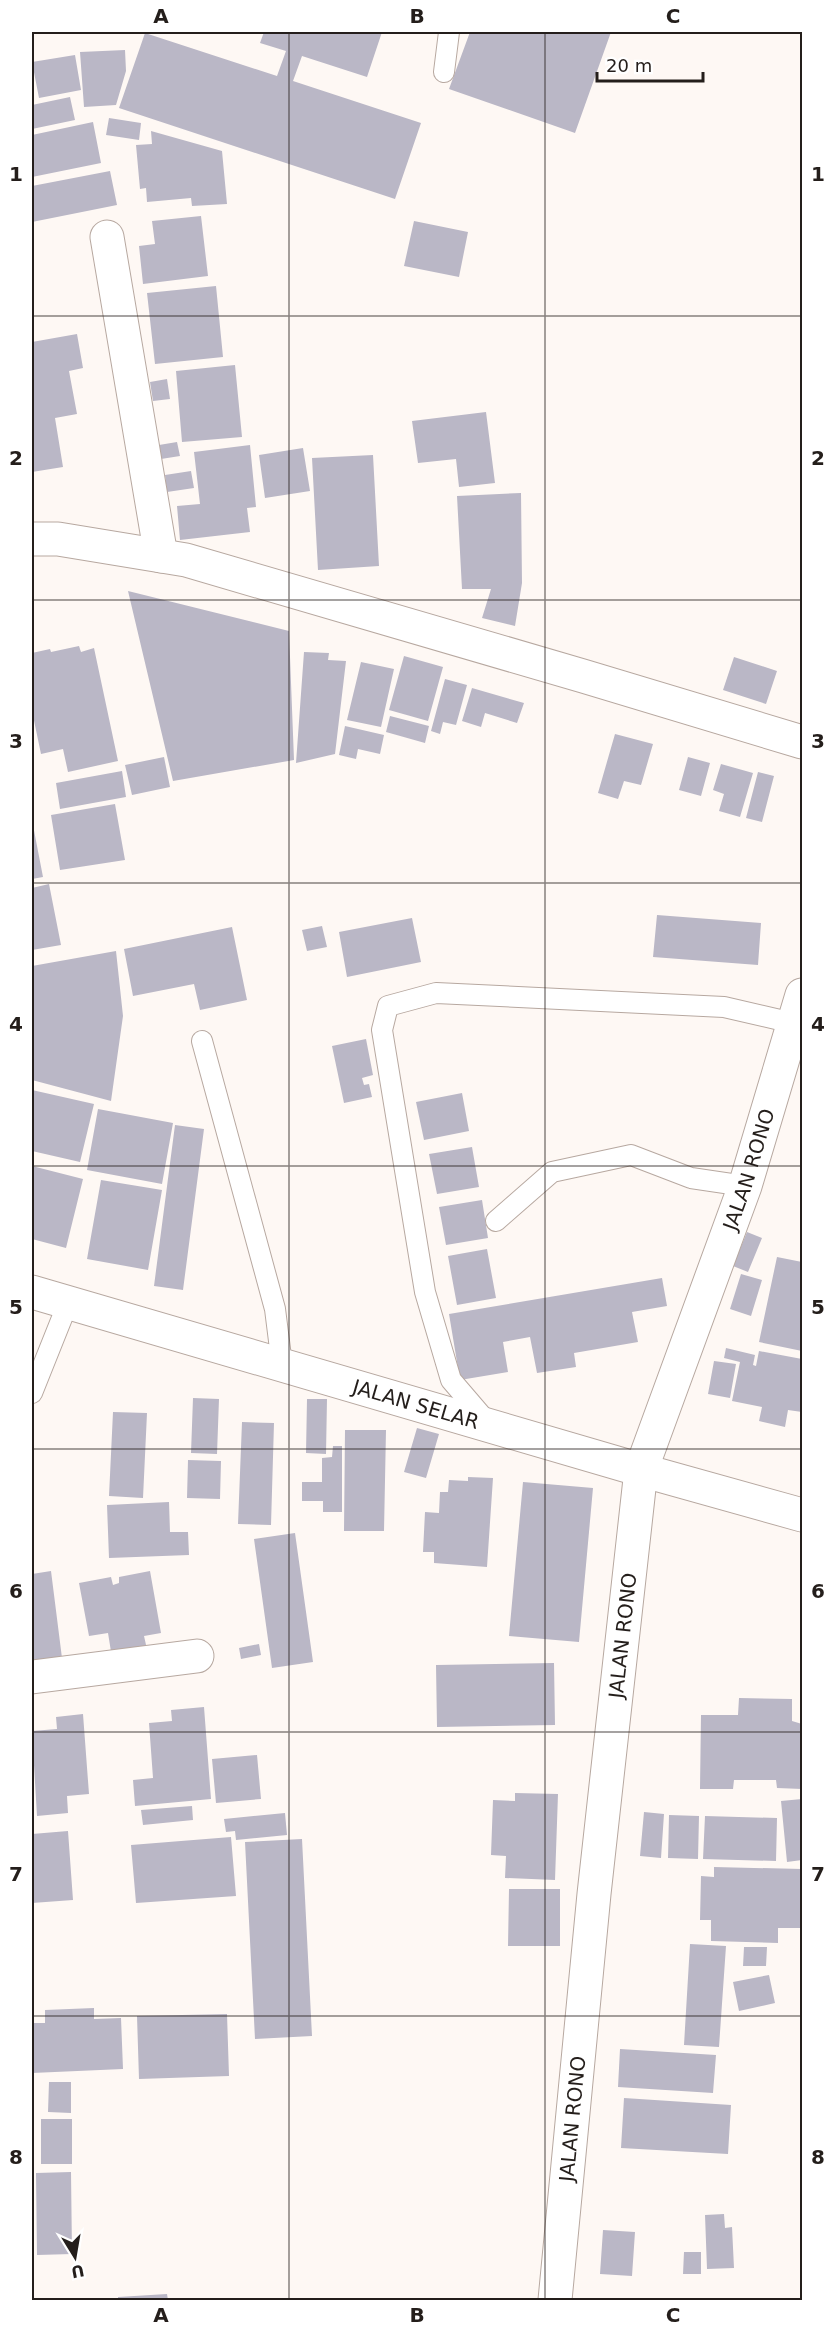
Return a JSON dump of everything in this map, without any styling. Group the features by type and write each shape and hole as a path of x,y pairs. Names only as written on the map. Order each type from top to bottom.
{"street":[{"path":"107,237 161,556"},
{"path":"32,539 58,539 186,560 802,742"},
{"name":"JALAN RONO","path":"555,2301 594,1894 641,1470 745,1186 798,1009"},
{"name":"JALAN SELAR","path":"32,1292 802,1515"},
{"path":"32,1677 197,1656"}],"lane":[{"path":"444,72 449,32"},
{"path":"491,1426 451,1380 425,1293 382,1030 388,1006 436,993 798,1009"},
{"path":"202,1041 275,1308 282,1365"},
{"path":"496,1221 552,1172 631,1155 691,1178 745,1186"},
{"path":"32,1393 68,1303"}],"building":[{"path":"264,32 382,32 367,77 302,56 293,81 421,123 395,199 119,108 145,33 277,76 286,51 260,43"},
{"path":"470,32 611,32 575,133 449,89"},
{"path":"125,50 126,71 116,105 84,107 80,52"},
{"path":"75,55 81,90 39,98 32,62"},
{"path":"70,97 75,120 32,129 32,105"},
{"path":"109,118 141,123 139,140 106,135"},
{"path":"93,122 101,163 32,177 32,135"},
{"path":"151,131 222,151 227,204 192,206 191,198 147,202 146,188 140,189 136,145 152,144"},
{"path":"110,171 117,205 32,222 32,186"},
{"path":"201,216 208,276 143,284 139,246 155,244 152,221"},
{"path":"414,221 468,232 459,277 404,266"},
{"path":"216,286 223,357 155,364 147,293"},
{"path":"77,334 83,368 69,371 77,414 55,418 63,467 32,472 32,342"},
{"path":"235,365 242,437 182,442 176,371"},
{"path":"167,379 170,399 153,401 150,382"},
{"path":"486,412 495,483 459,487 456,459 418,463 412,421"},
{"path":"177,442 180,456 161,459 159,445"},
{"path":"250,445 256,507 247,508 250,532 180,540 177,506 200,504 194,452"},
{"path":"303,448 310,491 265,498 259,455"},
{"path":"373,455 379,566 318,570 312,458"},
{"path":"191,471 194,488 167,492 165,475"},
{"path":"521,493 522,583 515,626 482,618 491,589 462,589 457,496"},
{"path":"128,591 289,631 294,760 173,781"},
{"path":"79,646 81,652 94,648 118,761 68,772 63,749 41,754 32,711 32,653 50,649 51,652"},
{"path":"304,652 329,653 328,660 346,661 335,754 296,763"},
{"path":"404,656 443,667 428,721 389,710"},
{"path":"734,657 777,671 766,704 723,690"},
{"path":"361,662 394,669 381,727 347,720"},
{"path":"445,679 467,685 456,725 443,722 440,734 431,731"},
{"path":"472,688 524,703 517,723 485,713 481,727 462,721"},
{"path":"390,716 429,726 425,743 386,732"},
{"path":"345,726 384,735 380,754 358,749 356,759 339,755"},
{"path":"615,734 653,744 641,785 624,781 618,799 598,793"},
{"path":"164,757 170,787 132,795 125,765"},
{"path":"688,757 710,763 701,796 679,790"},
{"path":"721,764 753,773 740,817 719,811 724,794 713,790"},
{"path":"122,771 126,797 60,809 56,783"},
{"path":"758,772 774,776 762,822 746,818"},
{"path":"115,804 125,860 60,870 51,815"},
{"path":"32,820 43,877 32,879"},
{"path":"49,884 61,945 32,950 32,888"},
{"path":"657,915 761,923 758,965 653,957"},
{"path":"412,918 421,962 347,977 339,932"},
{"path":"322,926 327,947 307,951 302,930"},
{"path":"232,927 247,1000 200,1010 194,984 133,996 124,949"},
{"path":"116,951 123,1016 111,1101 32,1080 32,966"},
{"path":"366,1039 373,1075 362,1078 364,1085 369,1084 372,1097 344,1103 332,1046"},
{"path":"32,1090 94,1104 80,1162 32,1151"},
{"path":"462,1093 469,1131 424,1140 416,1102"},
{"path":"98,1109 173,1123 162,1184 87,1170"},
{"path":"175,1125 204,1129 183,1290 154,1286"},
{"path":"472,1147 479,1187 437,1194 429,1154"},
{"path":"32,1166 83,1179 66,1248 32,1239"},
{"path":"101,1180 162,1190 148,1270 87,1259"},
{"path":"482,1200 488,1238 446,1245 439,1207"},
{"path":"747,1232 762,1238 748,1272 733,1266"},
{"path":"487,1249 496,1298 457,1305 448,1256"},
{"path":"777,1257 802,1262 802,1351 759,1342"},
{"path":"741,1274 762,1280 751,1316 730,1309"},
{"path":"662,1278 667,1306 632,1312 638,1342 574,1353 576,1367 537,1373 530,1337 503,1342 508,1372 460,1380 449,1314"},
{"path":"726,1348 755,1355 753,1365 756,1366 759,1351 802,1359 802,1412 788,1410 785,1427 759,1421 762,1407 732,1401 740,1362 724,1358"},
{"path":"714,1361 736,1364 730,1398 708,1394"},
{"path":"193,1398 219,1399 217,1454 191,1453"},
{"path":"307,1399 327,1399 326,1454 306,1453"},
{"path":"113,1412 147,1413 143,1498 109,1496"},
{"path":"242,1422 274,1423 271,1525 238,1524"},
{"path":"417,1428 439,1434 426,1478 404,1472"},
{"path":"345,1430 386,1430 384,1531 344,1531"},
{"path":"333,1446 342,1446 342,1512 323,1512 323,1501 302,1501 302,1482 322,1482 322,1458 332,1457"},
{"path":"188,1460 221,1461 220,1499 187,1498"},
{"path":"468,1477 493,1478 487,1567 434,1563 434,1552 423,1552 425,1512 439,1513 440,1492 448,1492 449,1480 468,1481"},
{"path":"523,1482 593,1488 579,1642 509,1636"},
{"path":"169,1502 170,1532 188,1532 189,1555 109,1558 107,1505"},
{"path":"295,1533 313,1662 272,1668 254,1539"},
{"path":"51,1571 63,1666 32,1671 32,1574"},
{"path":"150,1571 161,1633 144,1636 149,1658 113,1664 108,1633 89,1636 79,1583 111,1577 113,1585 119,1583 119,1577"},
{"path":"259,1644 261,1655 241,1659 239,1648"},
{"path":"554,1663 555,1725 437,1727 436,1665"},
{"path":"739,1698 792,1699 792,1721 802,1724 802,1789 777,1788 776,1780 734,1780 733,1789 700,1789 701,1715 738,1715"},
{"path":"204,1707 211,1799 135,1806 133,1780 153,1778 149,1723 172,1721 171,1710"},
{"path":"83,1714 89,1794 67,1796 68,1813 37,1816 32,1731 57,1729 56,1717"},
{"path":"257,1755 261,1799 216,1803 212,1759"},
{"path":"515,1793 558,1794 555,1880 505,1878 506,1856 491,1855 493,1800 515,1801"},
{"path":"802,1799 802,1860 787,1862 781,1801"},
{"path":"192,1806 193,1820 143,1825 141,1810"},
{"path":"644,1812 664,1814 661,1858 640,1856"},
{"path":"285,1813 287,1835 236,1840 235,1831 226,1832 224,1819"},
{"path":"669,1815 699,1816 698,1859 668,1858"},
{"path":"705,1816 777,1818 776,1861 703,1859"},
{"path":"68,1831 73,1900 32,1903 32,1834"},
{"path":"231,1837 236,1896 136,1903 131,1845"},
{"path":"302,1839 312,2036 255,2039 245,1842"},
{"path":"714,1867 802,1869 800,1928 778,1928 778,1943 711,1941 711,1920 700,1920 701,1876 714,1877"},
{"path":"509,1889 560,1889 560,1946 508,1946"},
{"path":"690,1944 726,1946 719,2047 684,2045"},
{"path":"744,1947 767,1947 766,1966 743,1966"},
{"path":"769,1975 775,2003 739,2011 733,1982"},
{"path":"94,2008 94,2019 121,2018 123,2069 32,2073 32,2023 45,2023 45,2010"},
{"path":"227,2014 229,2076 139,2079 137,2016"},
{"path":"620,2049 716,2055 713,2093 618,2087"},
{"path":"49,2082 71,2082 71,2113 48,2112"},
{"path":"624,2098 731,2105 728,2154 621,2148"},
{"path":"41,2119 72,2119 72,2164 41,2164"},
{"path":"71,2172 72,2254 37,2255 36,2173"},
{"path":"724,2214 725,2228 732,2227 734,2268 707,2269 705,2215"},
{"path":"603,2230 635,2232 632,2276 600,2274"},
{"path":"684,2252 701,2252 701,2274 683,2274"},
{"path":"167,2294 168,2300 118,2300 118,2297"}]}
